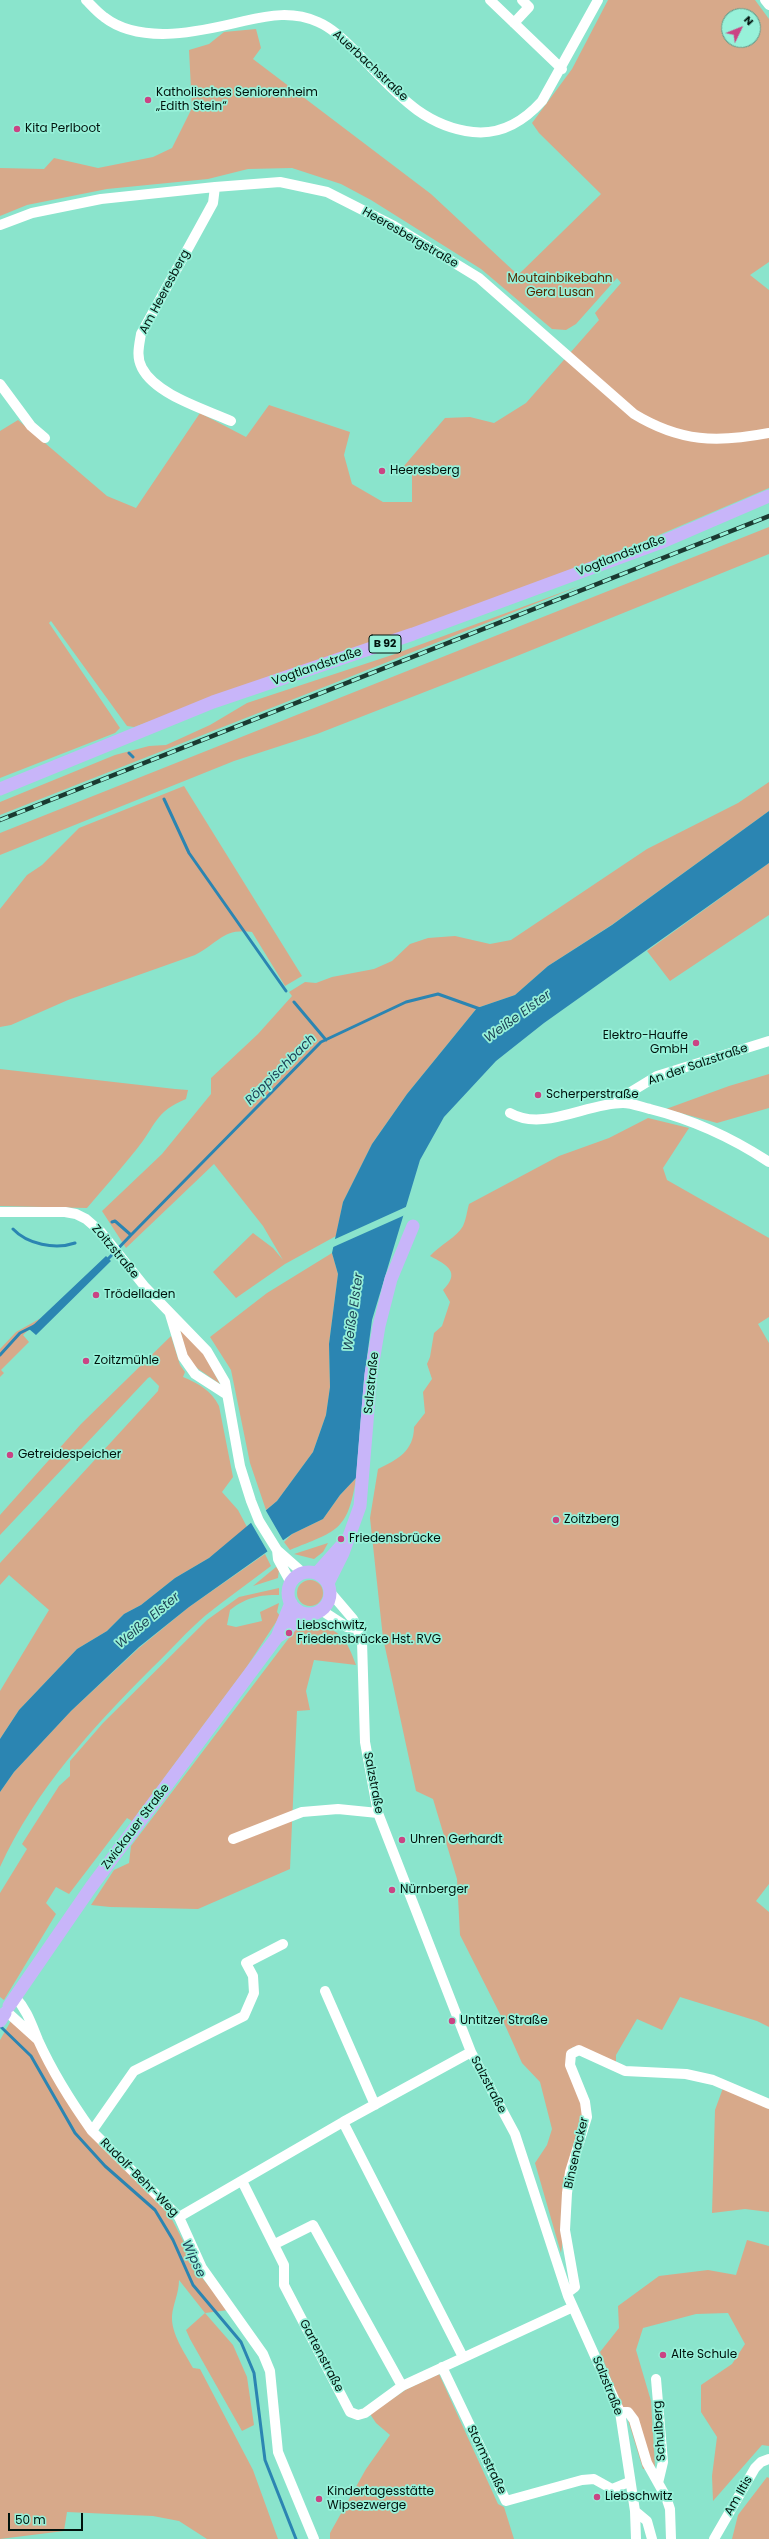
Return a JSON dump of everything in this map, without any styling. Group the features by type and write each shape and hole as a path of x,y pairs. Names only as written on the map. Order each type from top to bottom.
{"main road":[{"name":"Vogtlandstraße","path":"0,789 213,702 413,634 662,542 769,496"},
{"name":"Salzstraße","path":"329,1588 344,1553 345,1543 356,1522 360,1506 371,1374 380,1326 391,1279 413,1226"},
{"name":"Salzstraße","path":"317,1573 336,1550 345,1543"},
{"path":"291,1583 303,1573 317,1573 329,1588 328,1602 321,1610 311,1614 303,1613 291,1603"},
{"name":"Zwickauer Straße","path":"7,2010 91,1887 277,1637 291,1603 288,1593 291,1583"},
{"name":"Zwickauer Straße","path":"277,1637 286,1631 303,1613"}],"street":[{"name":"Auerbachstraße","path":"86,0 104,18 136,32 157,35 220,27 281,15 299,14 320,23 337,34 423,116 447,128 481,133 513,125 529,115 542,101 562,69 598,0"},
{"path":"490,0 562,69"},
{"path":"514,23 529,6 522,0"},
{"path":"765,0 769,5"},
{"name":"Heeresbergstraße","path":"0,225 32,213 101,199 214,187 280,182 327,192 394,226 479,278 634,414 650,424 668,432 691,438 742,438 769,433"},
{"name":"Am Heeresberg","path":"214,187 213,202 141,334 138,351 142,368 155,384 231,421"},
{"path":"0,384 31,426 45,438"},
{"name":"An der Salzstraße","path":"609,1105 657,1076 769,1041"},
{"path":"510,1113 521,1120 549,1118 609,1105 631,1105 706,1126 734,1140 769,1162"},
{"name":"Zoitzstraße","path":"0,1212 76,1214 95,1226 170,1314 184,1325 207,1351 225,1382 226,1394 243,1476 259,1521 287,1563 303,1573"},
{"name":"Zoitzstraße","path":"170,1314 183,1357 195,1374 226,1394"},
{"name":"Zoitzstraße","path":"287,1563 291,1583"},
{"name":"Salzstraße","path":"329,1588 352,1619 362,1641 365,1742 378,1813 471,2052 514,2134 573,2307 620,2412 629,2482 635,2511 636,2539"},
{"path":"321,1610 346,1627 355,1628"},
{"path":"233,1839 302,1812 338,1809 378,1813"},
{"path":"92,2131 134,2071 244,2016 254,1993 253,1976 246,1963 282,1944"},
{"path":"325,1991 375,2104"},
{"name":"Rudolf-Behr-Weg","path":"7,2010 26,2008 38,2040 92,2131 179,2217 202,2268 267,2362 270,2371 278,2452 314,2539"},
{"name":"Rudolf-Behr-Weg","path":"7,2010 38,2040"},
{"name":"Binsenacker","path":"568,2293 575,2287 566,2230 570,2172 587,2117 585,2102 570,2065 571,2054 579,2050 625,2071 697,2076 713,2080 769,2104"},
{"path":"179,2217 343,2122 471,2052"},
{"path":"343,2122 463,2357"},
{"name":"Gartenstraße","path":"242,2181 275,2244 284,2265 284,2285 350,2412 358,2415 365,2413 402,2386 573,2307"},
{"path":"275,2244 313,2225 402,2386"},
{"name":"Stormstraße","path":"442,2367 506,2501 582,2480 594,2480 612,2489 629,2482"},
{"name":"Schulberg","path":"656,2379 663,2462 658,2483"},
{"name":"Schulberg","path":"620,2412 628,2412 634,2420 647,2463 670,2509 671,2539"},
{"name":"Am Iltis","path":"714,2539 755,2468 761,2462 769,2459"},
{"path":"635,2511 647,2521 652,2539"}],"green space":[{"name":"Moutainbikebahn Gera Lusan","path":"608,0 755,0 761,8 721,8 721,48 761,48 761,8 769,19 769,262 750,275 769,290 769,488 624,550 408,630 134,727 127,726 51,621 49,623 120,728 115,733 0,778 0,431 18,420 107,496 136,508 200,413 246,437 269,405 350,432 344,455 352,484 383,502 412,502 412,475 404,466 445,418 470,417 494,423 526,403 599,320 595,313 621,283 617,278 576,324 566,330 552,329 481,269 371,200 341,184 292,168 248,169 208,179 107,189 27,205 0,216 0,168 44,169 54,158 98,168 153,157 172,148 192,108 189,50 209,44 224,32 256,29 261,48 253,59 431,194 518,275 601,194 539,133 532,123 572,69"},
{"path":"769,527 769,554 517,656 317,734 234,761 0,855 0,833"},
{"path":"582,585 0,815 0,802 115,755 149,746 166,745 210,725 247,703 392,655"},
{"path":"769,782 769,811 613,924 548,966 515,995 477,1008 407,1094 372,1144 343,1202 336,1236 285,1264 236,1298 213,1272 253,1233 273,1248 283,1260 263,1226 214,1164 126,1248 102,1211 162,1154 211,1094 211,1078 258,1034 292,996 289,992 305,982 316,983 332,977 374,969 392,961 410,944 428,938 455,936 490,944 511,940 647,849 738,803"},
{"path":"184,786 302,976 285,986 252,932 234,932 221,938 195,955 68,1000 11,1025 0,1027 0,909 27,875 42,865 79,828"},
{"path":"769,863 769,915 670,981 647,951"},
{"path":"0,1069 188,1090 186,1099 175,1104 156,1120 136,1150 87,1208 0,1206"},
{"path":"769,1074 769,1108 717,1123 666,1109 729,1086"},
{"path":"648,1118 689,1128 663,1168 667,1180 769,1238 769,1317 758,1324 769,1343 769,1884 756,1901 769,1912 769,2027 757,2021 680,1997 662,2030 637,2019 616,2055 616,2065 582,2047 573,2047 568,2053 566,2060 571,2077 584,2102 586,2113 585,2124 573,2176 561,2253 535,2163 547,2145 552,2129 540,2082 522,2063 500,2014 460,1935 457,1879 433,1799 416,1791 383,1638 370,1518 378,1469 392,1462 403,1454 411,1442 414,1427 425,1413 423,1392 432,1379 427,1364 430,1357 434,1333 442,1326 450,1302 443,1290 451,1278 450,1270 430,1256 453,1237 463,1226 469,1204 559,1156 609,1138"},
{"path":"332,1253 338,1274 329,1344 330,1387 326,1415 313,1452 277,1501 266,1510 250,1463 231,1370 210,1337 267,1293"},
{"path":"41,1318 23,1335 29,1342 1,1370 4,1373 0,1377 0,1349 16,1332"},
{"path":"179,1326 199,1345 220,1384 194,1366 187,1357"},
{"path":"171,1336 180,1365 185,1372 183,1377 204,1388 216,1400 219,1406 233,1477 222,1492 238,1510 247,1527 209,1558 175,1578 141,1605 124,1614 107,1631 77,1649 19,1710 0,1739 0,1691 49,1610 9,1575 0,1585 0,1563 158,1391 159,1386 150,1377 148,1378 0,1535 0,1515 81,1424"},
{"path":"356,1478 353,1496 344,1520 329,1533 290,1550 284,1542 292,1534 323,1519 340,1495"},
{"path":"328,1543 323,1552 314,1559 294,1554"},
{"path":"265,1554 271,1566 222,1602 185,1634 108,1713 87,1737 30,1811 0,1867 0,1792 14,1772 71,1711 139,1648 189,1607"},
{"path":"276,1567 279,1570 278,1578 253,1586"},
{"path":"310,1580 319,1584 323,1593 319,1602 310,1606 301,1602 297,1593 301,1584"},
{"path":"279,1588 279,1595 253,1598 242,1602 230,1610 227,1625 236,1627 262,1621 260,1612 279,1603 277,1612 280,1616 246,1668 132,1821 127,1818 69,1894 56,1887 46,1903 56,1914 4,2000 0,1997 0,1893 27,1849 22,1844 59,1786 70,1776 70,1761 103,1723 207,1620 239,1597"},
{"path":"313,1626 330,1629 341,1636 346,1642 356,1665 314,1660 306,1691 310,1710 297,1711 290,1869 198,1909 110,1907 91,1905 114,1870 129,1863 131,1846 295,1630"},
{"path":"12,2019 36,2041 85,2128 166,2208 203,2279 229,2310 205,2313 179,2280 172,2323 176,2336 183,2350 193,2368 200,2369 253,2470 278,2539 207,2539 179,2521 153,2516 67,2512 64,2531 0,2539 0,2040"},
{"path":"723,2088 769,2109 769,2212 745,2209 712,2213 715,2110"},
{"path":"747,2240 769,2246 769,2446 762,2445 713,2501 712,2476 717,2437 701,2412 701,2385 732,2364 745,2344 728,2313 696,2314 643,2328 636,2350 651,2401 655,2467 643,2469 628,2420 600,2352 619,2328 618,2306 659,2276 708,2270 736,2275"},
{"path":"205,2313 233,2345 247,2377 254,2425 242,2431 186,2330"},
{"path":"439,2374 498,2504 504,2507 514,2539 330,2539 330,2533 366,2469 390,2435 376,2423 370,2414 407,2389"},
{"path":"767,2477 769,2478 769,2539 732,2539 738,2515"}],"water":[{"name":"Weiße Elster","path":"769,811 769,863 544,1023 496,1061 444,1117 420,1160 372,1320 364,1379 356,1478 340,1495 323,1519 292,1534 189,1607 139,1647 71,1711 14,1772 0,1792 0,1739 19,1710 77,1649 107,1631 124,1614 141,1605 175,1578 209,1558 277,1501 313,1452 326,1415 330,1387 329,1344 338,1274 332,1253 343,1202 372,1144 407,1094 477,1008 515,995 548,966 612,925"},
{"path":"106,1256 111,1261 36,1335 29,1329"}],"pier":[{"path":"408,1206 405,1215 331,1248 333,1240"},
{"path":"265,1509 284,1542 269,1554 250,1521"}],"waterway":[{"path":"129,753 133,757"},
{"path":"164,799 189,853 286,991"},
{"name":"Röppischbach","path":"112,1222 115,1221 131,1235 321,1042 406,1002 438,994 480,1009"},
{"path":"294,1002 326,1040"},
{"name":"Röppischbach","path":"13,1229 33,1242 50,1246 75,1243"},
{"path":"107,1260 131,1235"},
{"path":"0,1355 20,1333 36,1325"},
{"name":"Wipse","path":"0,2026 31,2056 75,2133 105,2166 155,2210 173,2240 193,2285 241,2342 254,2373 265,2460 296,2539"}],"railway":[{"path":"0,820 769,516"}],"place":[{"name":"Katholisches Seniorenheim „Edith Stein“","path":"148,100"},
{"name":"Kita Perlboot","path":"17,129"},
{"name":"Heeresberg","path":"382,471"},
{"name":"Elektro-Hauffe GmbH","path":"696,1043"},
{"name":"Scherperstraße","path":"538,1095"},
{"name":"Trödelladen","path":"96,1295"},
{"name":"Zoitzmühle","path":"86,1361"},
{"name":"Getreidespeicher","path":"10,1455"},
{"name":"Zoitzberg","path":"556,1520"},
{"name":"Friedensbrücke","path":"341,1539"},
{"name":"Liebschwitz, Friedensbrücke Hst. RVG","path":"289,1633"},
{"name":"Uhren Gerhardt","path":"402,1840"},
{"name":"Nürnberger","path":"392,1890"},
{"name":"Untitzer Straße","path":"452,2021"},
{"name":"Alte Schule","path":"663,2355"},
{"name":"Liebschwitz","path":"597,2497"},
{"name":"Kindertagesstätte Wipsezwerge","path":"319,2499"}]}
